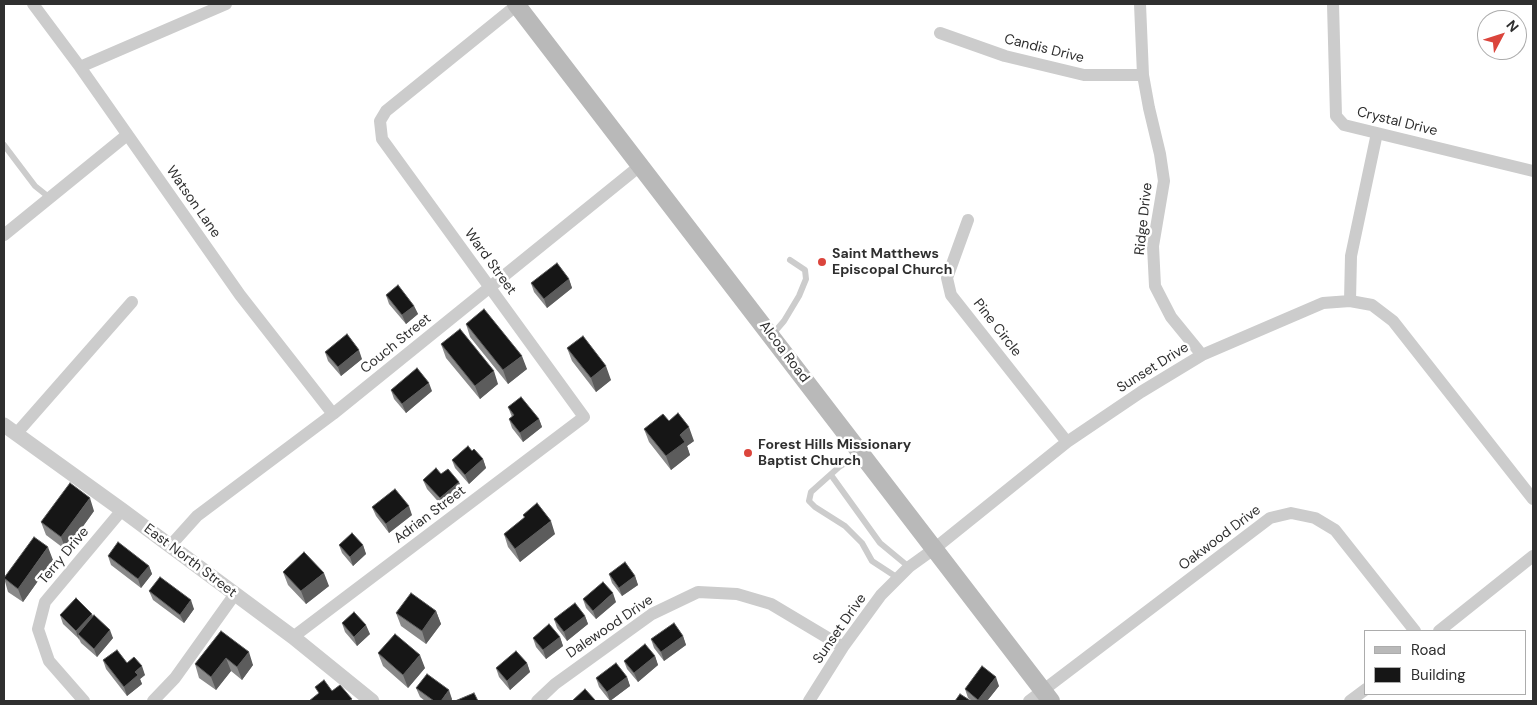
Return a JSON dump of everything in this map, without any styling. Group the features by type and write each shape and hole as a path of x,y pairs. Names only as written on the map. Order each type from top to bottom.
{"main road":[{"name":"Alcoa Road","path":"516,4 934,549 1041,698"}],"street":[{"name":"Watson Lane","path":"33,4 80,67 240,295 333,414"},
{"path":"80,67 226,4"},
{"name":"Ward Street","path":"516,4 386,111 380,121 382,139 584,417"},
{"name":"Ridge Drive","path":"1140,4 1142,11 1143,74 1164,181 1153,246 1155,286 1171,317 1202,355"},
{"name":"Crystal Drive","path":"1333,4 1336,116 1344,125 1533,171"},
{"name":"Candis Drive","path":"940,33 1005,56 1084,75 1143,74"},
{"path":"1350,301 1351,256 1377,133"},
{"path":"4,235 127,135"},
{"name":"Couch Street","path":"170,546 198,516 333,414 641,165"},
{"name":"Pine Circle","path":"968,220 947,278 951,295 1067,442"},
{"name":"Sunset Drive","path":"809,701 842,647 881,595 909,567 1067,442 1141,392 1202,355 1323,303 1350,301 1372,305 1393,322 1533,500"},
{"path":"10,430 132,302"},
{"name":"Adrian Street","path":"293,637 584,417"},
{"name":"East North Street","path":"10,430 122,510 293,637 372,701"},
{"name":"Terry Drive","path":"84,701 49,661 38,630 46,602 122,510"},
{"name":"Oakwood Drive","path":"1041,698 1270,518 1291,513 1315,518 1335,530 1414,630"},
{"path":"1440,630 1533,556"},
{"name":"Dalewood Drive","path":"537,701 555,684 652,614 698,592 737,594 771,604 842,647"},
{"path":"153,701 175,678 234,594"},
{"path":"1350,701 1364,690"}],"lane":[{"path":"4,145 35,186 50,198"},
{"path":"771,336 784,321 806,279 805,270 790,260"},
{"path":"861,454 849,460 811,492 809,501 815,507 846,526 862,543 872,561 898,578"},
{"path":"831,474 880,543 909,567"}],"building":[{"path":"557,263 569,279 544,299 531,283"},
{"path":"398,285 414,306 402,315 386,295"},
{"path":"484,309 522,356 503,370 466,324"},
{"path":"460,329 494,371 475,386 441,344"},
{"path":"347,334 359,350 338,367 325,352"},
{"path":"583,336 606,366 591,378 567,348"},
{"path":"417,368 429,383 402,404 391,390"},
{"path":"521,397 539,419 520,433 509,419 514,415 508,407"},
{"path":"678,413 689,427 680,435 685,442 666,456 644,429 663,414 669,421"},
{"path":"468,446 472,451 474,449 483,459 465,475 452,460"},
{"path":"436,468 441,474 448,469 459,482 440,498 423,480"},
{"path":"70,483 90,498 61,537 41,522"},
{"path":"395,489 409,506 386,524 372,507"},
{"path":"537,503 551,521 515,549 504,534 525,517 523,515"},
{"path":"352,533 363,545 350,557 339,545"},
{"path":"34,537 48,547 18,589 4,578"},
{"path":"118,542 149,566 138,579 108,556"},
{"path":"304,552 324,573 301,591 283,572"},
{"path":"625,562 635,576 619,588 609,574"},
{"path":"160,577 191,600 180,615 149,591"},
{"path":"603,582 613,593 593,611 583,599"},
{"path":"411,593 436,611 422,631 396,613"},
{"path":"76,598 92,614 76,631 60,615"},
{"path":"575,603 585,616 564,632 554,619"},
{"path":"354,612 366,625 354,637 342,623"},
{"path":"94,615 110,630 94,649 78,634"},
{"path":"674,623 683,636 661,652 651,639"},
{"path":"549,624 560,637 543,650 533,638"},
{"path":"221,631 249,652 237,667 226,658 211,677 195,664"},
{"path":"395,634 420,655 403,675 378,653"},
{"path":"645,644 655,656 634,673 624,661"},
{"path":"117,650 127,663 134,657 142,666 135,672 138,675 124,687 103,660"},
{"path":"516,651 527,663 507,681 496,668"},
{"path":"616,663 627,677 607,692 596,678"},
{"path":"982,666 996,677 978,700 965,689"},
{"path":"427,674 449,690 441,701 434,701 416,688"},
{"path":"324,680 332,691 340,685 352,699 349,701 309,701 319,693 315,687"},
{"path":"585,689 594,701 572,701"},
{"path":"474,693 478,701 455,701"},
{"path":"960,694 971,701 955,701"}],"place":[{"name":"Saint Matthews Episcopal Church","path":"822,262"},
{"name":"Forest Hills Missionary Baptist Church","path":"748,453"}]}
